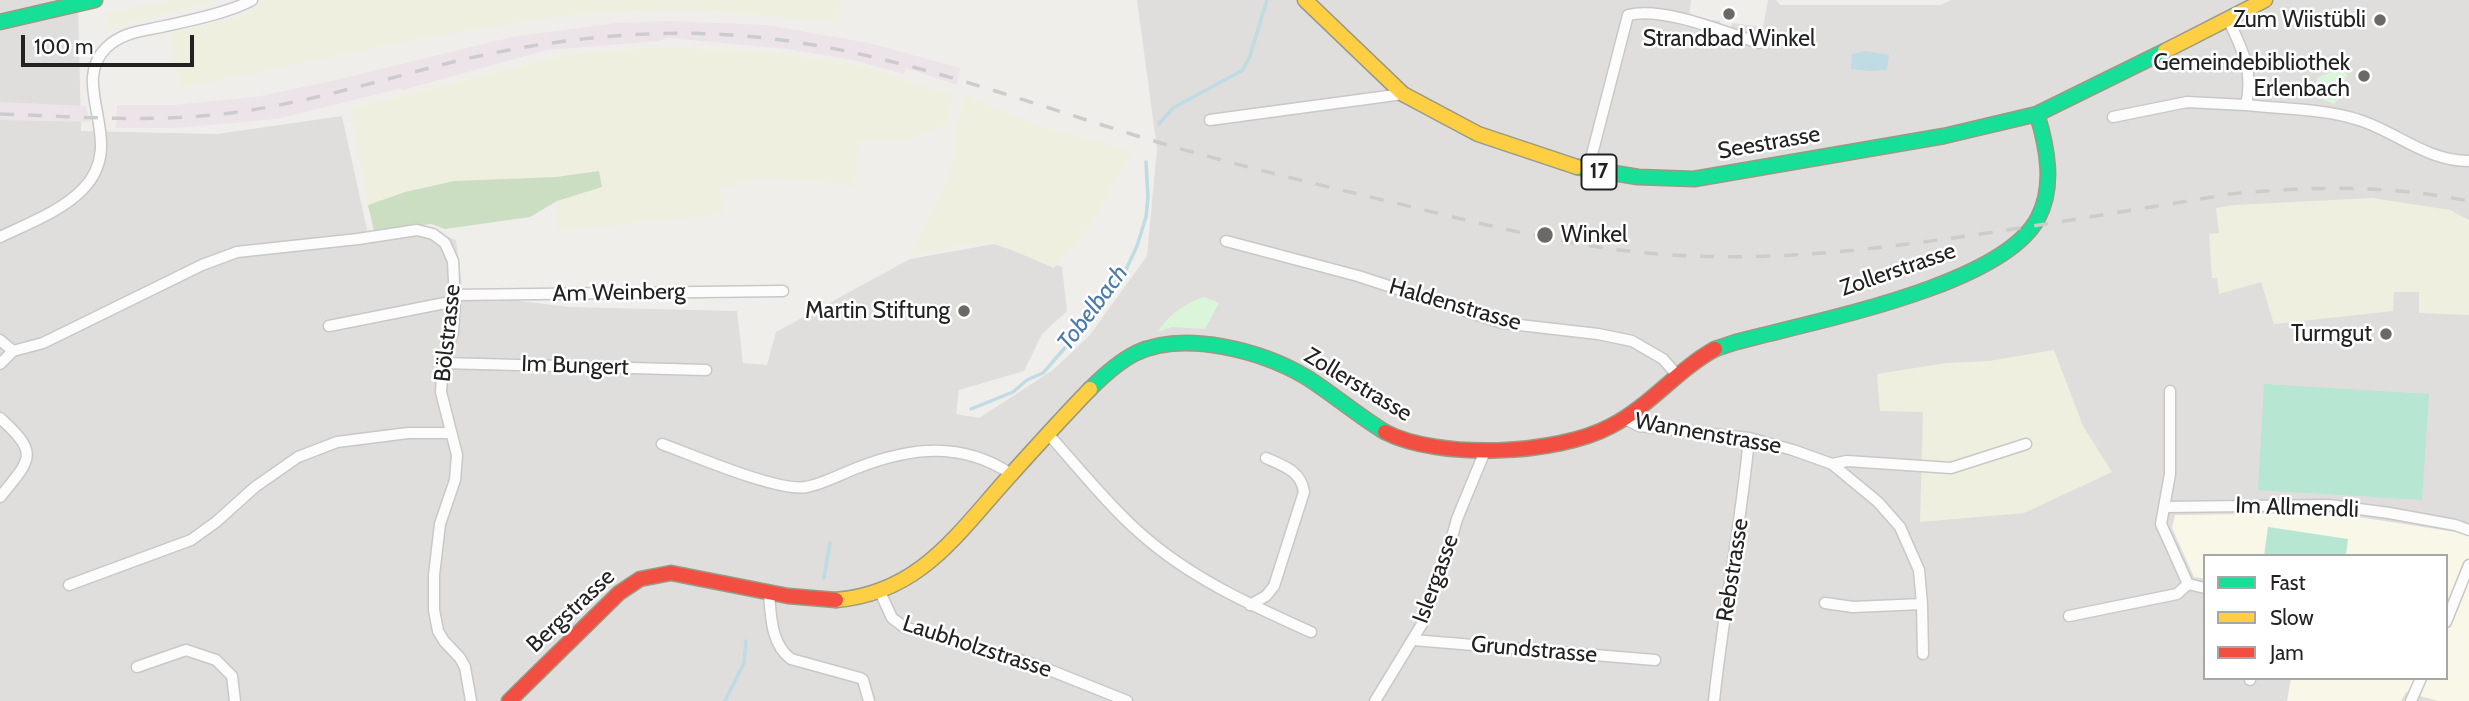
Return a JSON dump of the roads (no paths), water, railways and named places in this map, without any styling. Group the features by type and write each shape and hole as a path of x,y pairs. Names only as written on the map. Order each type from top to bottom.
{"street":[{"path":"0,22 95,0"},
{"path":"1,234 67,202 83,189 94,175 101,159 102,143 93,72 104,50 129,33 209,15 252,0"},
{"name":"Seestrasse","path":"1305,0 1403,94 1478,134 1588,170 1638,177 1695,179 1944,136 2037,114 2265,0"},
{"path":"1588,170 1628,15 1640,12 1686,20 1759,43"},
{"path":"2228,19 2245,54 2251,85 2246,105"},
{"path":"1210,120 1403,94"},
{"path":"2113,117 2186,102 2246,105 2360,120 2423,152 2457,161 2469,161"},
{"name":"Zollerstrasse","path":"762,592 821,600 880,592 916,570 961,531 1109,371 1145,349 1181,341 1224,347 1273,361 1316,383 1373,426 1400,439 1429,447 1485,451 1574,440 1601,432 1625,419 1677,374 1717,348 1915,293 1980,266 2018,244 2034,227 2045,200 2049,175 2048,146 2037,114"},
{"name":"Bölstrasse","path":"13,351 48,341 202,265 236,252 416,230 433,234 445,243 453,261 455,298 453,332 443,363 441,392 457,455 455,480 440,524 434,610 444,642 465,667 471,701"},
{"name":"Haldenstrasse","path":"1226,241 1358,276 1502,323 1598,334 1632,341 1664,359 1677,374"},
{"name":"Am Weinberg","path":"328,326 455,298 783,291"},
{"path":"0,340 13,351 0,364"},
{"name":"Im Bungert","path":"443,363 706,370"},
{"path":"2170,391 2170,474 2161,524 2188,584"},
{"path":"0,418 24,441 26,453 26,465 0,497"},
{"name":"Wannenstrasse","path":"1625,419 1639,426 1749,438 1832,464 1878,502 1900,527 1919,570 1923,653"},
{"path":"69,585 191,540 255,487 308,453 337,442 408,433 450,433"},
{"path":"1049,435 1139,533 1180,565 1250,605 1311,632"},
{"name":"Rebstrasse","path":"1714,701 1743,505 1749,438"},
{"path":"662,444 768,482 794,487 807,487 905,452 931,449 996,464 1011,474"},
{"name":"Wannenstrasse","path":"1832,464 1847,461 1951,468 2026,444"},
{"name":"Islergasse","path":"1375,701 1422,625 1457,519 1485,451"},
{"path":"1250,605 1266,596 1274,586 1304,492 1303,481 1292,470 1266,458"},
{"name":"Im Allmendli","path":"2166,507 2329,505 2389,513 2469,530"},
{"path":"2448,617 2469,565"},
{"name":"Bergstrasse","path":"509,701 609,603 642,578 679,573 762,592"},
{"path":"2188,584 2203,587"},
{"path":"2069,616 2177,594 2188,584"},
{"path":"762,592 772,629 785,654 791,659 860,678 869,701"},
{"name":"Laubholzstrasse","path":"880,592 892,618 905,627 1037,665 1128,701"},
{"path":"1825,603 1853,607 1922,604"},
{"name":"Grundstrasse","path":"1413,640 1655,660"},
{"path":"137,667 186,650 216,660 232,676 235,701"},
{"path":"2411,701 2420,680"}],"water":[{"path":"1866,51 1889,55 1887,70 1851,69 1852,54"}],"waterway":[{"name":"Tobelbach","path":"1159,124 1173,108 1243,70 1267,0"},
{"name":"Tobelbach","path":"971,409 1013,392 1027,380 1043,373 1091,318 1097,303 1124,274 1146,217 1146,162"},
{"name":"Tobelbach","path":"824,578 830,543"},
{"name":"Tobelbach","path":"725,701 744,663 746,641"}],"railway":[{"path":"0,114 125,118 220,114 304,100 461,60 571,40 645,34 719,34 804,43 852,52 946,76 1164,144 1263,171 1507,230 1619,250 1667,255 1761,256 1853,250 1994,232 2230,194 2290,189 2380,190 2469,201"}],"place":[{"name":"Strandbad Winkel","path":"1729,14"},
{"name":"Zum Wiistübli","path":"2380,20"},
{"name":"Gemeindebibliothek Erlenbach","path":"2364,76"},
{"name":"Winkel","path":"1545,235"},
{"name":"Martin Stiftung","path":"964,311"},
{"name":"Turmgut","path":"2386,334"}]}
